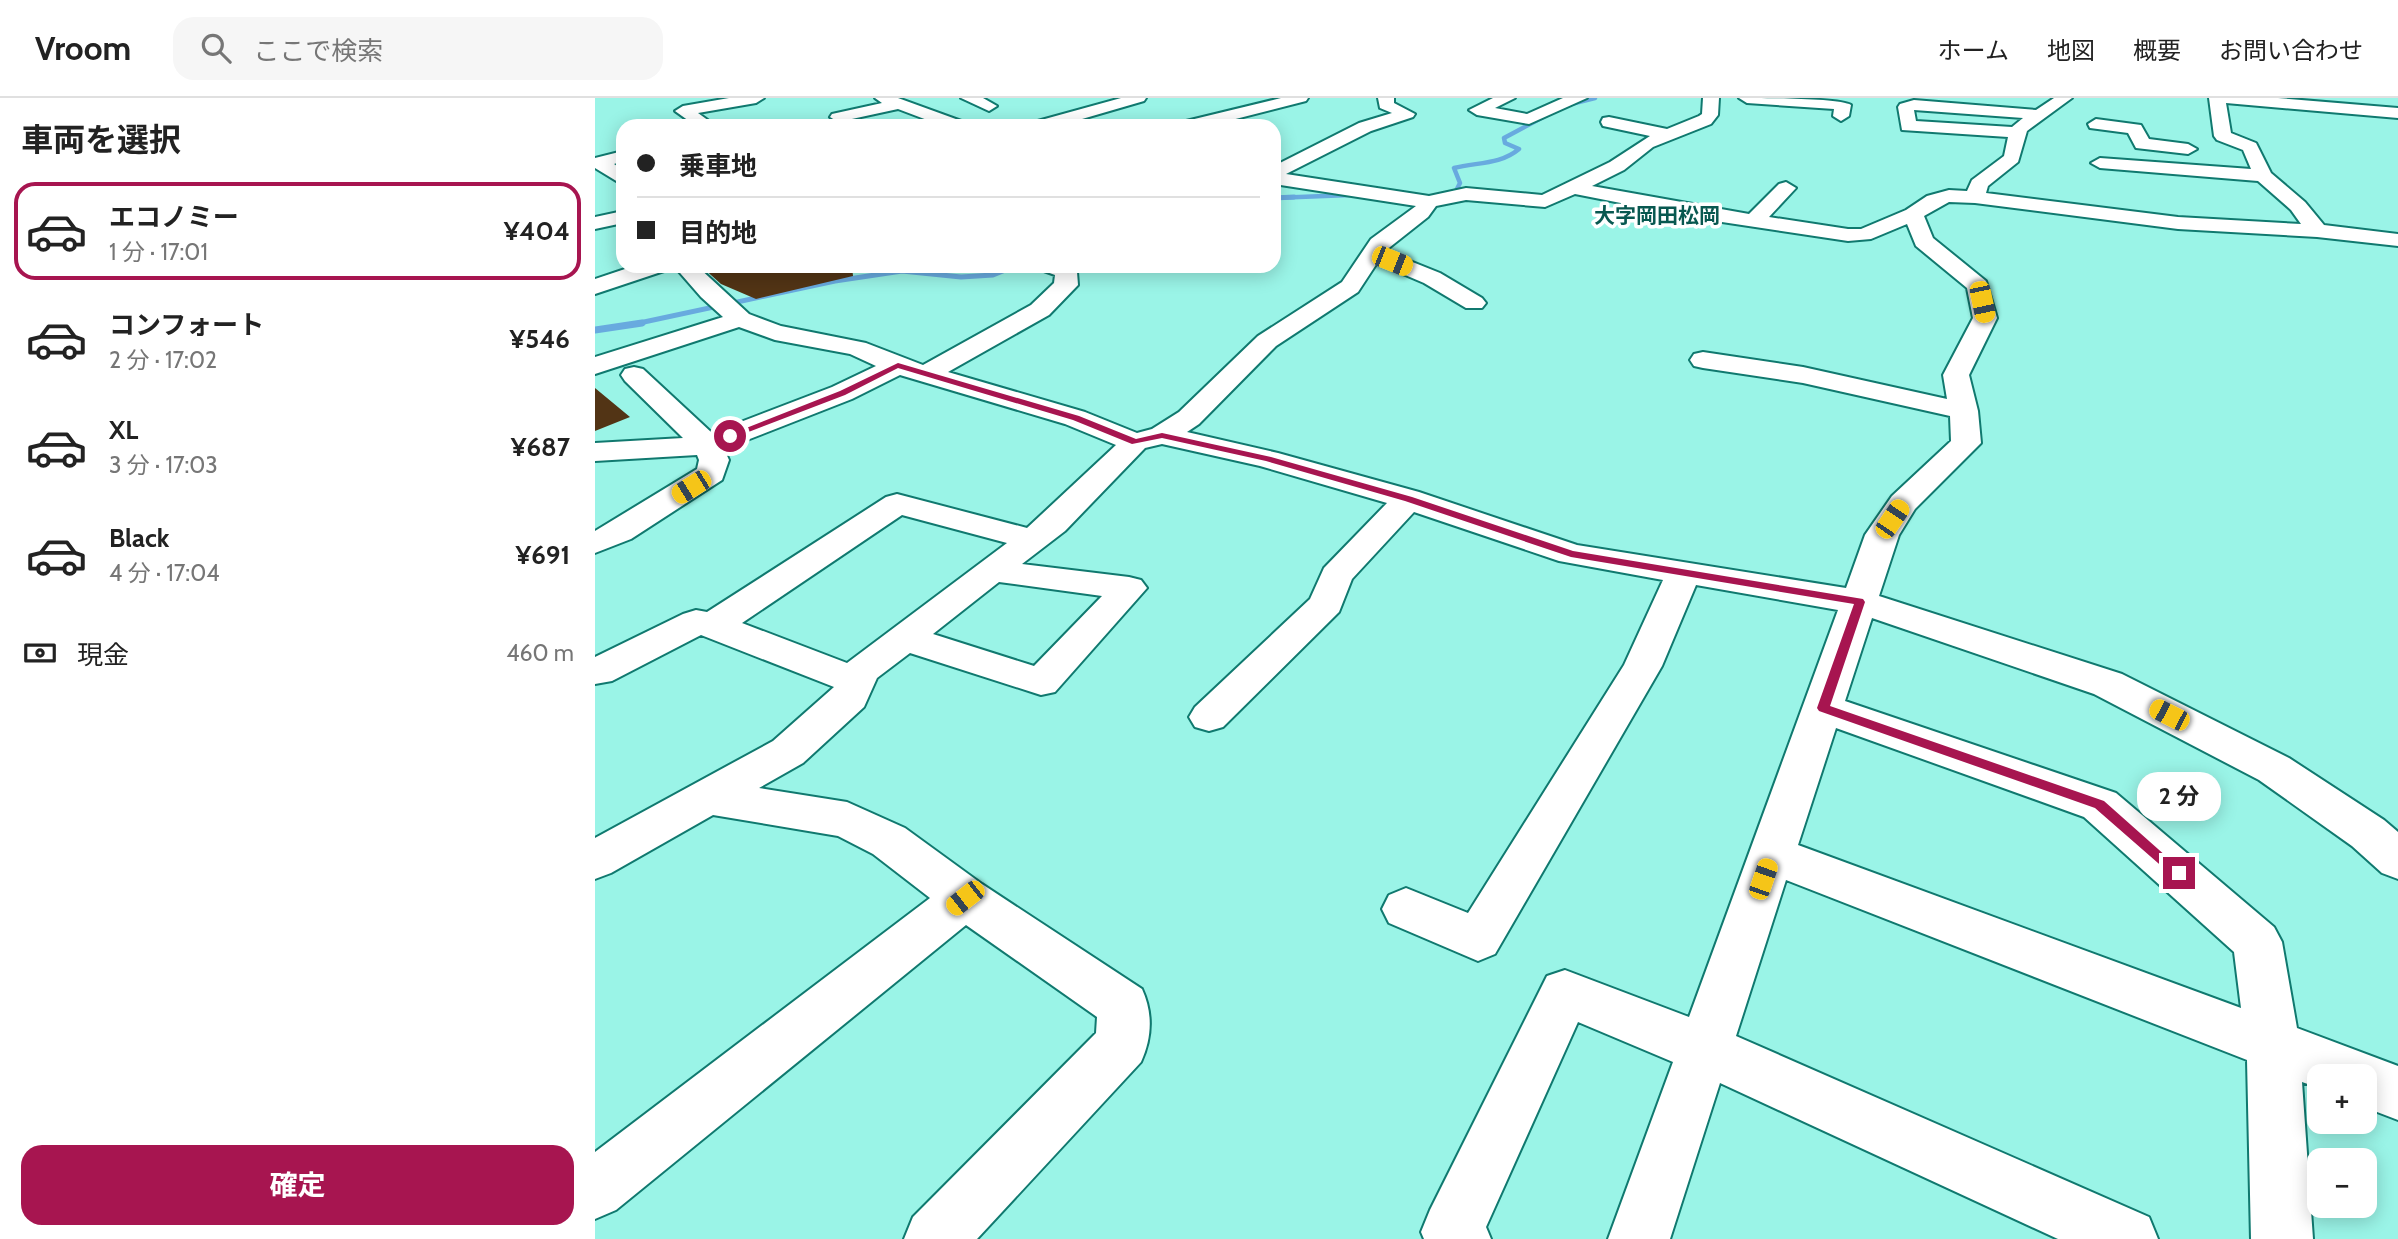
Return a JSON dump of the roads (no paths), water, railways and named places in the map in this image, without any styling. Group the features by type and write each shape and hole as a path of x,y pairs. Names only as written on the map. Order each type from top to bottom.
{"main road":[{"path":"696,119 683,111 756,98"},
{"path":"969,98 989,106"},
{"path":"1216,119 1300,98"},
{"path":"1281,171 1355,132 1407,114 1386,105 1386,98"},
{"path":"1507,98 1476,110 1529,119 1579,98"},
{"path":"1281,176 1429,202 1466,194 1545,201 1617,166 1647,143 1705,120 1710,115 1711,98"},
{"path":"1747,98 1843,104 1841,116"},
{"path":"1949,98 1982,101 1986,98"},
{"path":"1975,197 1979,184 2012,156 2019,129 2064,98"},
{"path":"2317,231 2298,206 2263,176 2250,147 2223,136 2219,98 2398,113"},
{"path":"1064,119 1131,99"},
{"path":"844,119 830,113 891,100 940,119"},
{"path":"2019,133 1908,125 1906,107 1914,105 2060,121"},
{"path":"1609,122 1670,135"},
{"path":"2210,172 2202,151 2142,144 2136,123 2096,145 2210,172 2263,176"},
{"path":"1985,154 2012,156"},
{"path":"597,161 616,157"},
{"path":"597,161 616,183"},
{"path":"2176,182 2279,190"},
{"path":"1575,188 1754,221 1848,235 1864,234 1913,214 1934,200 1949,196 2178,223 2317,231 2398,240"},
{"path":"1754,221 1786,188"},
{"path":"595,860 788,752 850,697 861,671 1035,540 1149,439 1189,418 1267,341 1350,287 1379,244 1422,214 1429,202"},
{"path":"1639,1239 1882,535 1903,503 1966,443 1964,411 1955,375 1985,318 1978,286 1924,240 1913,214"},
{"path":"595,223 616,219"},
{"path":"1372,253 1432,278 1474,303"},
{"path":"595,287 636,273"},
{"path":"692,273 731,311 775,332 857,348 912,370 1149,439 1268,459 1409,499 1571,554 1860,602 2108,684 2274,769 2368,834 2398,860"},
{"path":"595,452 708,444 842,393 912,370 1041,310 1066,285 1066,273"},
{"path":"595,366 731,311"},
{"path":"1703,360 1803,375 1964,411"},
{"path":"595,544 629,526 711,472 715,460 708,444 634,375"},
{"path":"1209,717 1326,604 1336,576 1409,499"},
{"path":"713,625 897,504 1035,540"},
{"path":"904,638 1041,682 1129,588 992,571"},
{"path":"1406,908 1478,939 1643,666 1684,573"},
{"path":"598,671 695,622 713,625 856,681"},
{"path":"1823,708 2100,805 2257,942 2273,1045 2282,1239"},
{"path":"707,797 846,820 889,842 965,898 1125,1006 1122,1044 935,1239"},
{"path":"1772,855 2323,1064"},
{"path":"595,1189 965,898"},
{"path":"1460,1239 1452,1232 1565,993 1705,1049 2127,1239"},
{"path":"2377,1085 2398,1093"}],"waterway":[{"path":"1567,105 1595,98"},
{"path":"1444,196 1456,191 1460,183 1454,168 1512,154 1519,149 1505,143 1504,138 1547,115"},
{"path":"1281,198 1350,195"},
{"path":"1281,198 1294,197"},
{"path":"633,324 835,281 889,273"},
{"path":"922,273 961,277 998,273"},
{"path":"633,324 642,323"},
{"path":"595,330 633,324"}],"district":[{"name":"大字岡田松岡","path":"1657,216"}]}
